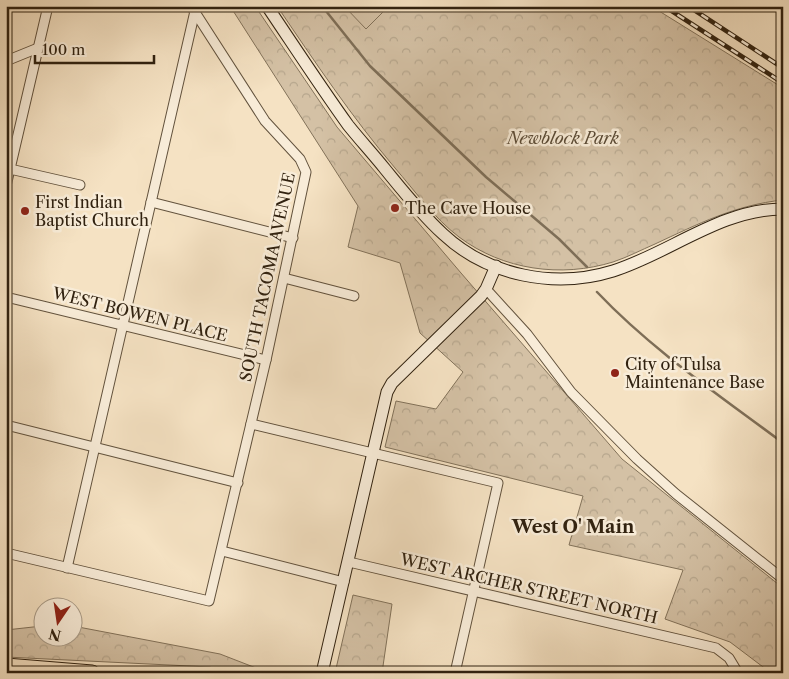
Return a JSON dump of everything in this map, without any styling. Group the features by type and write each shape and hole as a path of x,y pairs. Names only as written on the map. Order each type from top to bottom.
{"highway":[{"path":"6,666 92,673"}],"main road":[{"path":"267,6 349,126 424,214 443,235 455,244 496,266 527,276 546,279 596,275 624,267 713,225 766,210 783,209"},
{"path":"322,673 386,395 392,383 486,289 496,266"}],"street":[{"path":"6,186 48,6"},
{"path":"6,553 67,568 96,447 193,8"},
{"name":"SOUTH TACOMA AVENUE","path":"67,568 209,601 266,360 306,177 306,168 300,158 265,122 193,8"},
{"path":"6,60 38,48"},
{"path":"10,169 80,186"},
{"path":"151,202 293,238"},
{"path":"284,278 354,296"},
{"path":"486,289 527,334 571,392 637,459 676,494 783,579"},
{"name":"WEST BOWEN PLACE","path":"6,297 266,360"},
{"path":"251,424 498,483 455,673"},
{"path":"6,426 238,482"},
{"path":"222,551 344,582"},
{"name":"WEST ARCHER STREET NORTH","path":"349,562 716,648 729,658 738,673"}],"green space":[{"path":"230,6 255,6 337,127 622,459 783,588 783,673 771,673 730,642 665,619 683,570 569,545 583,496 385,447 396,401 436,409 463,372 420,333 400,263 348,247 358,206"},
{"name":"Newblock Park","path":"277,6 651,6 783,88 783,200 733,211 624,258 593,267 553,270 533,268 513,264 494,257 459,237 425,204 348,109"},
{"path":"344,6 389,6 366,29"},
{"path":"353,595 392,604 382,673 335,673"},
{"path":"32,627 32,646 82,646 82,628 220,654 269,673 226,673 210,667 6,657 6,630"}],"waterway":[{"path":"322,6 370,66 486,177 559,239 587,267"},
{"path":"597,292 663,353 783,443"}],"railway":[{"path":"664,6 783,83"},
{"path":"688,6 783,68"}],"place":[{"name":"The Cave House","path":"395,208"},
{"name":"First Indian Baptist Church","path":"25,211"},
{"name":"City of Tulsa Maintenance Base","path":"615,373"}],"district":[{"name":"West O' Main","path":"573,527"}]}
